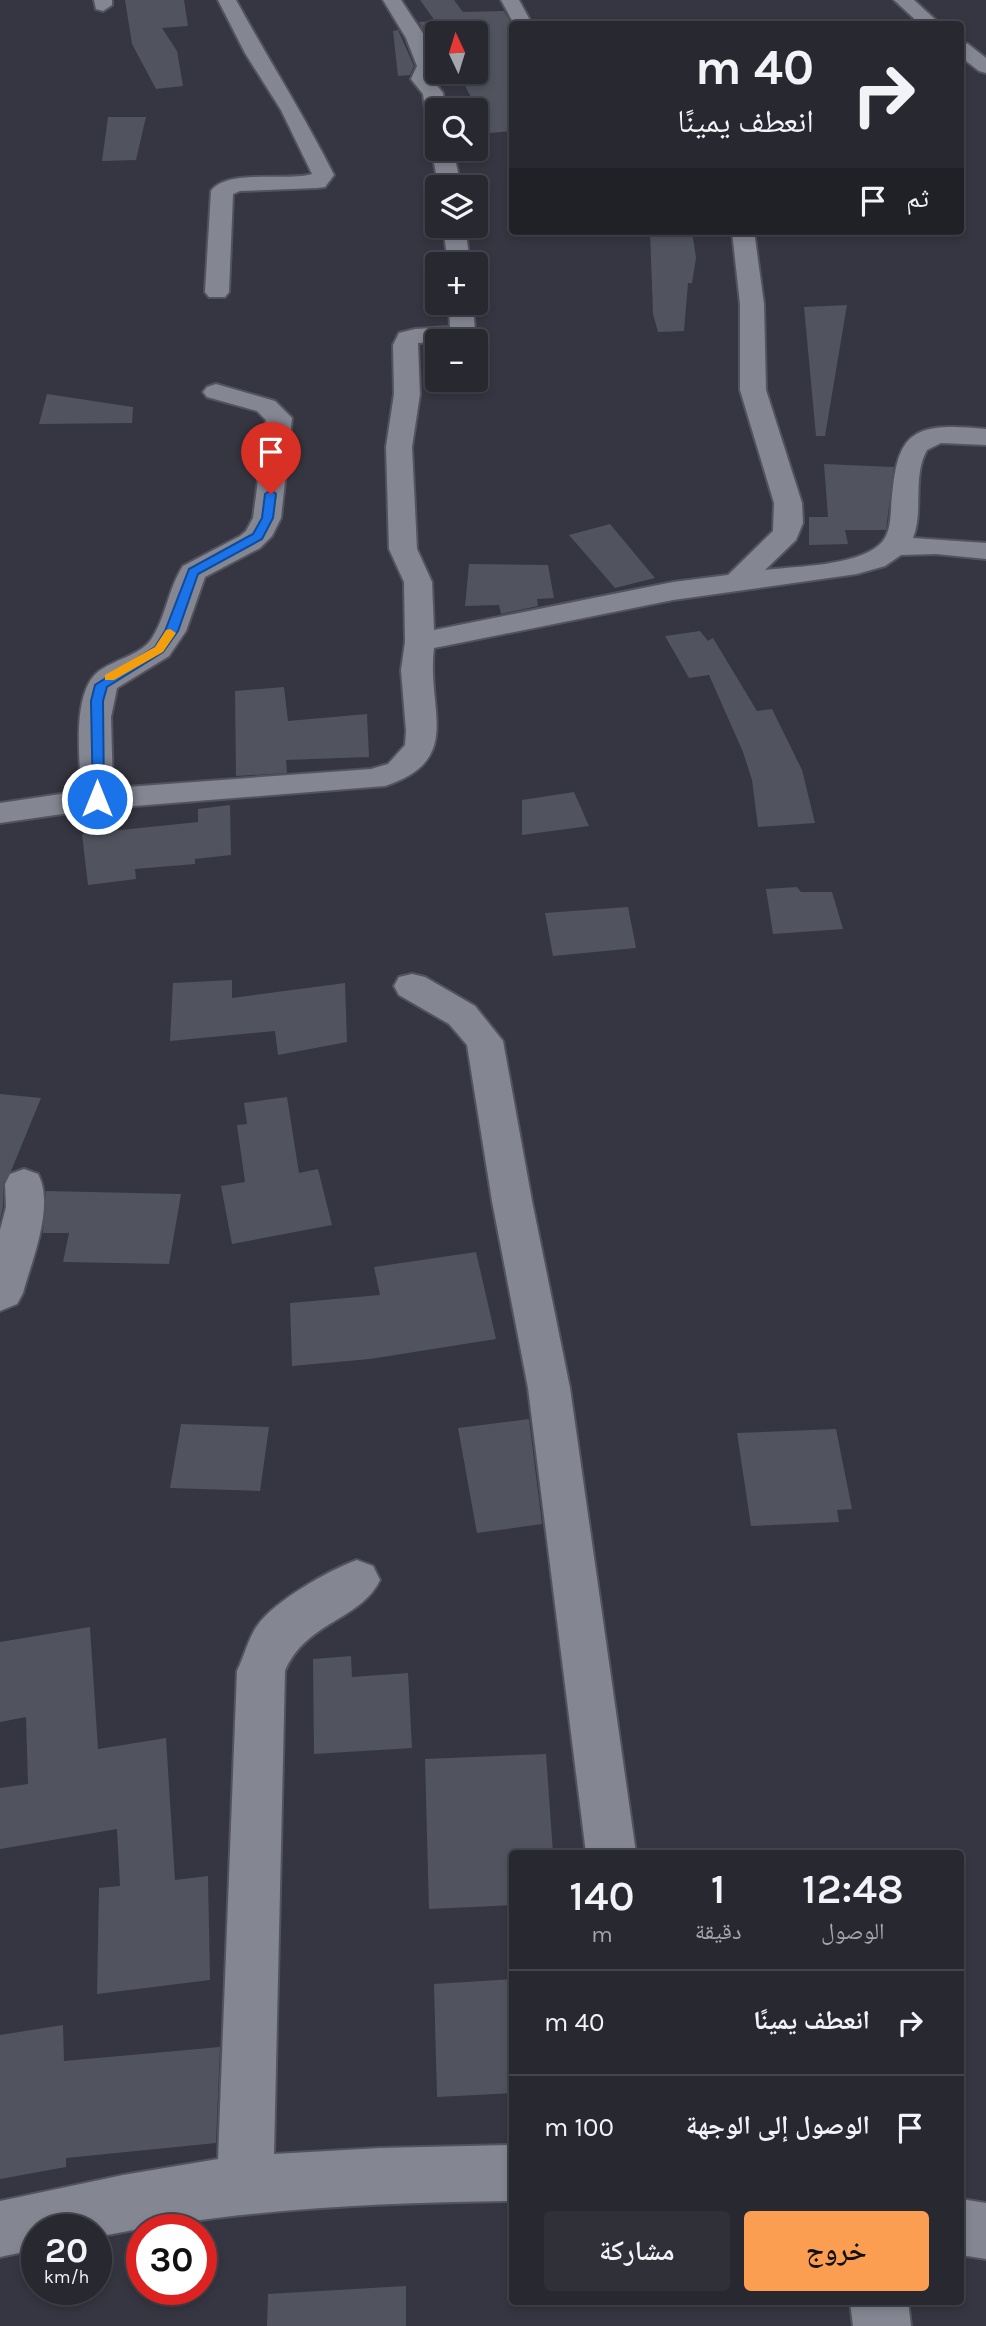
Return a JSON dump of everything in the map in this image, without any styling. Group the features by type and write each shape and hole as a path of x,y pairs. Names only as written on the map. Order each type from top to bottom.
{"street":[{"path":"217,292 222,191 236,185 317,182 323,174 291,110 255,53 228,0"},
{"path":"392,0 416,38 427,66 421,79 433,93 434,98"},
{"path":"510,0 521,21"},
{"path":"903,0 928,21"},
{"path":"964,50 986,67"},
{"path":"737,582 786,534 789,523 788,503 753,390 752,304 743,235"},
{"path":"0,813 97,799 374,779 399,771 420,747 422,731 416,670 420,642 418,582 403,549 399,447 407,394 405,345 408,338 415,336 463,334 462,315"},
{"path":"97,799 97,701 101,685 159,650 172,631 193,572 250,542 258,536 267,518 279,418 266,406 216,391"},
{"path":"420,642 673,591 857,566 881,558 901,538 909,464 915,447 924,439 944,435 986,437"},
{"path":"894,547 936,546 986,551"},
{"path":"412,986 463,1015 485,1041 512,1201 549,1388 611,1850"},
{"path":"0,1295 3,1293 26,1207 24,1184"},
{"path":"245,2185 261,1671 274,1640 296,1619 357,1580"},
{"path":"0,2230 67,2214 245,2185 391,2174 509,2173"},
{"path":"964,2227 986,2231"},
{"path":"880,2305 882,2326"}],"building":[{"path":"125,0 184,0 188,26 162,28 177,51 183,86 156,89 132,44"},
{"path":"420,0 454,0 463,12 504,11 510,21 509,131 490,133 488,98 471,98 464,84 488,84 488,21 435,21"},
{"path":"419,22 425,22 425,34"},
{"path":"398,30 414,66 410,75 398,76 393,31"},
{"path":"108,117 146,117 136,160 102,161"},
{"path":"650,235 693,235 696,258 692,283 688,283 684,331 658,332 653,314"},
{"path":"847,305 825,436 816,436 804,307"},
{"path":"47,394 133,407 132,423 39,424"},
{"path":"824,464 894,467 886,530 845,530 848,544 809,545 809,517 828,517"},
{"path":"610,524 655,578 615,588 569,535"},
{"path":"469,564 548,565 554,598 537,599 538,606 501,614 499,605 465,606"},
{"path":"700,631 708,641 713,638 757,711 772,709 802,770 815,823 758,827 752,780 743,752 709,675 689,678 665,636"},
{"path":"284,687 288,721 367,714 369,757 286,760 287,773 236,776 235,691"},
{"path":"574,792 589,826 522,835 522,800"},
{"path":"230,805 231,855 195,859 195,864 135,869 136,879 88,885 82,834 198,822 198,809"},
{"path":"797,887 801,892 832,892 843,929 773,934 766,889"},
{"path":"628,907 636,948 553,956 545,913"},
{"path":"232,980 232,998 345,983 347,1042 278,1055 275,1031 170,1041 173,983"},
{"path":"0,1094 41,1098 11,1171 3,1183 0,1220"},
{"path":"287,1097 299,1173 318,1169 332,1225 232,1244 221,1186 245,1182 237,1125 247,1124 244,1103"},
{"path":"46,1191 181,1194 169,1264 63,1262 69,1233 43,1233"},
{"path":"476,1252 496,1339 370,1359 292,1366 290,1303 380,1295 374,1267"},
{"path":"529,1419 542,1524 477,1533 458,1428"},
{"path":"181,1424 269,1427 260,1491 170,1488"},
{"path":"836,1429 852,1509 837,1510 839,1522 751,1526 737,1433"},
{"path":"90,1627 98,1749 166,1738 175,1880 208,1876 210,1980 97,1994 99,1888 120,1886 117,1829 0,1849 0,1788 28,1784 26,1717 0,1722 0,1642"},
{"path":"351,1656 352,1677 408,1673 412,1748 314,1754 313,1659"},
{"path":"546,1754 553,1850 509,1850 509,1905 429,1909 425,1759"},
{"path":"509,1979 509,2093 437,2097 434,1984"},
{"path":"63,2025 64,2061 220,2047 216,2143 66,2158 66,2167 0,2179 0,2035"},
{"path":"406,2286 406,2326 267,2326 268,2294"}],"slow traffic":[{"path":"109,678 159,650 170,633"}],"route":[{"path":"97,799 97,701 101,685 108,678 159,650 172,631 193,572 258,536 267,518 271,494"}]}
